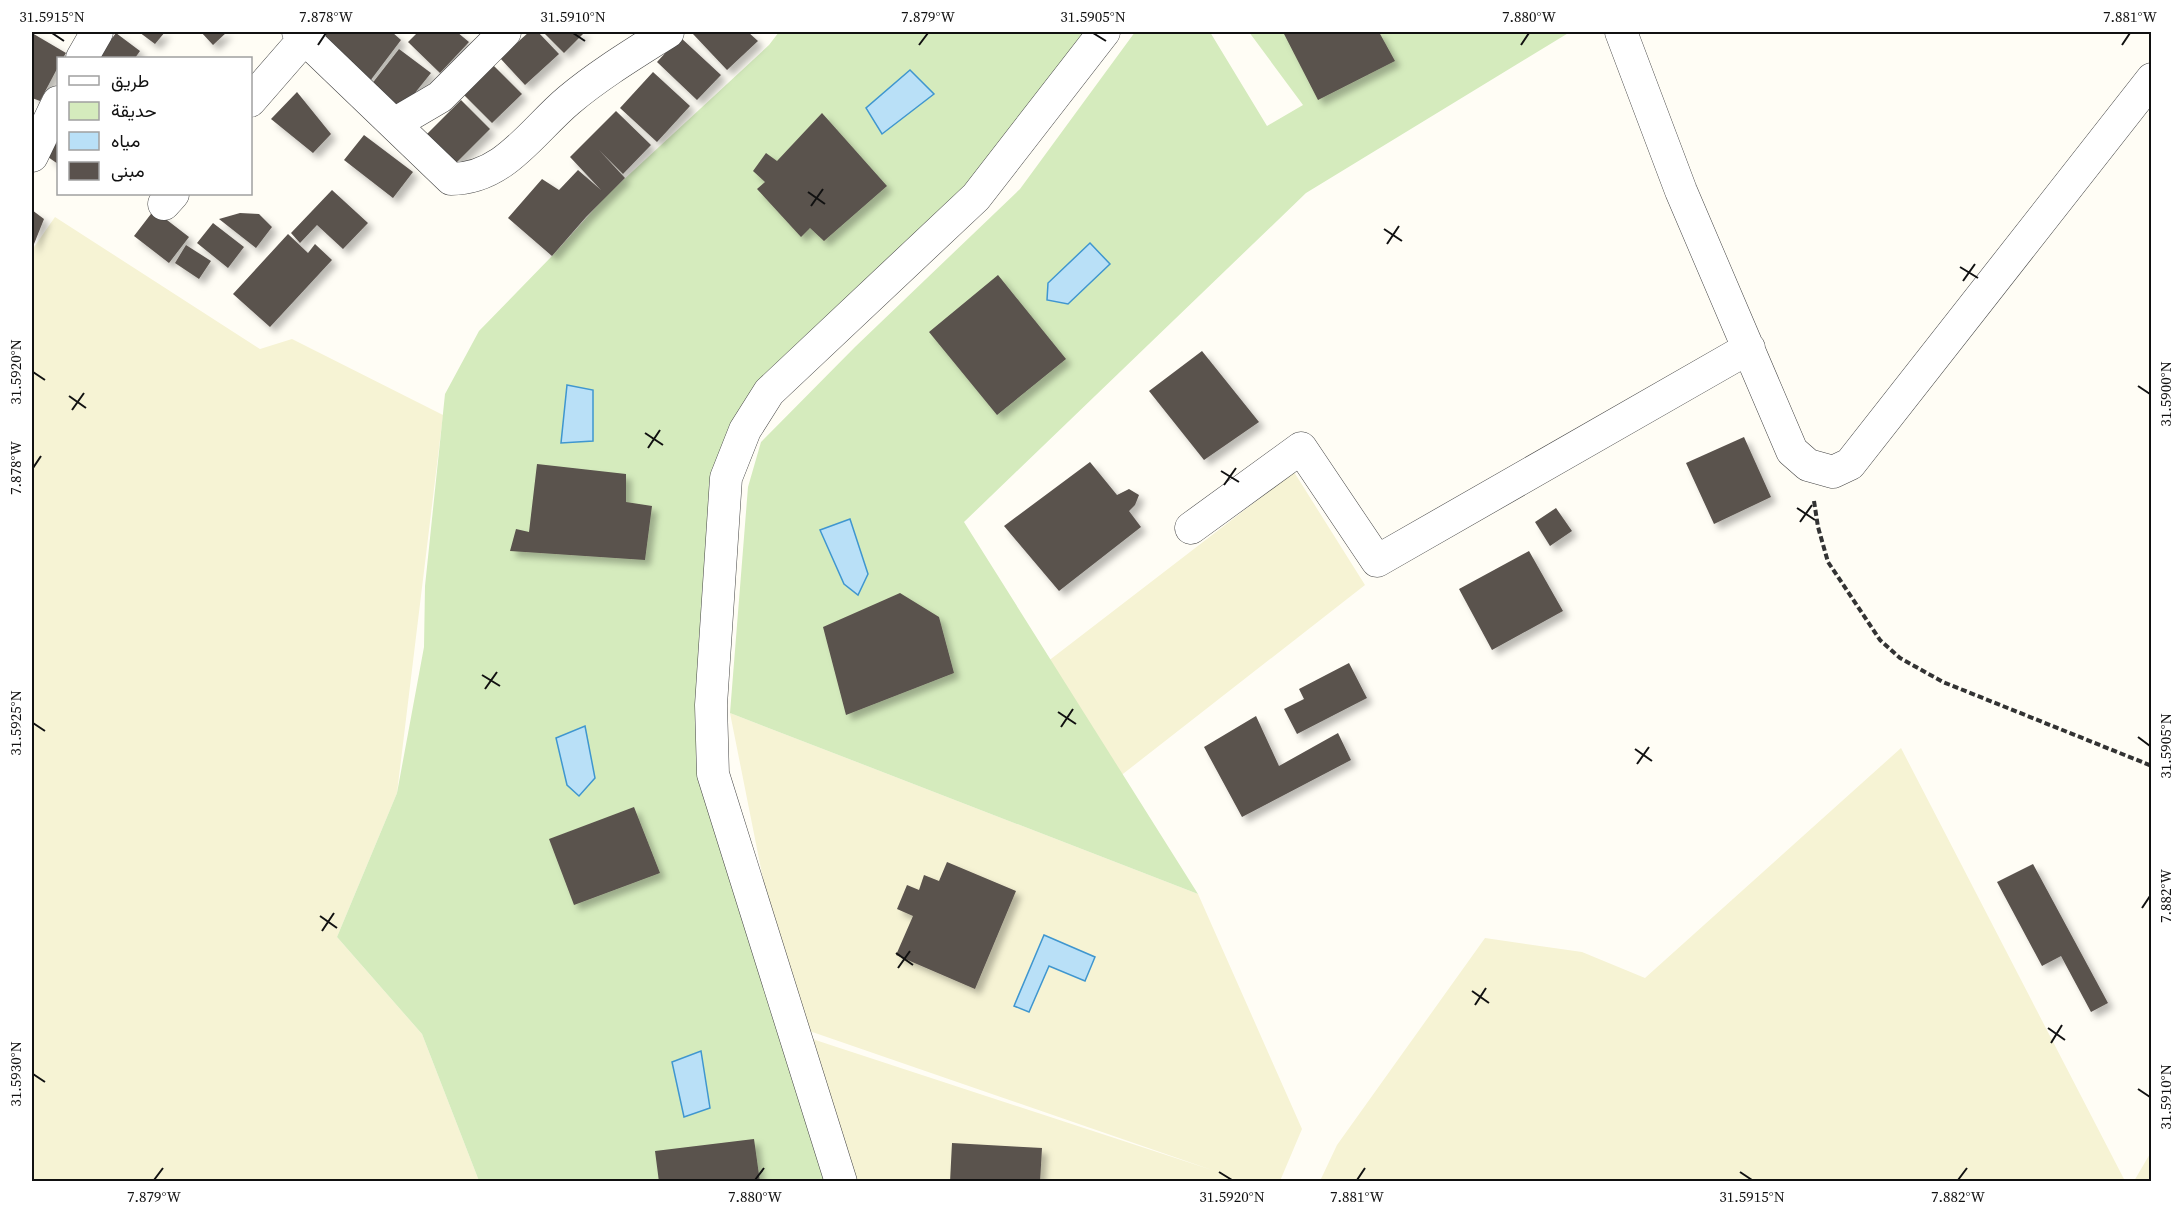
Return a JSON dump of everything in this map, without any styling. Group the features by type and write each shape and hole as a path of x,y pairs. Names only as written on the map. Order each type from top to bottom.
{"street":[{"path":"82,57 97,32"},
{"path":"394,124 440,97 505,32"},
{"path":"252,98 304,33 450,179 465,179 490,171 523,146 569,100 668,32"},
{"path":"841,1182 713,774 711,705 726,478 746,430 769,392 976,197 1104,32"},
{"path":"1621,32 1681,191 1792,451 1808,465 1833,472 1850,464 2151,80"},
{"path":"32,156 57,104"},
{"path":"1191,528 1302,448 1377,561 1749,348"}],"path":[{"path":"1808,465 1818,527 1828,562 1880,640 1893,652 1943,682 2151,766"}],"shaded area":[{"path":"55,217 260,349 292,339 443,415 397,793 337,937 422,1034 479,1181 32,1182 32,250"},
{"path":"1294,472 1365,585 1119,777 1034,672"},
{"path":"730,713 1198,894 1302,1129 1280,1181 848,1181 794,1033 1212,1170 792,1025"},
{"path":"1901,748 2125,1181 1320,1181 1337,1145 1485,938 1582,952 1645,978"},
{"path":"2151,1152 2151,1181 2134,1181"}],"green space":[{"path":"779,32 1104,32 745,430 713,774 836,1181 479,1181 422,1034 337,937 397,793 424,647 425,586 445,394 479,331 606,196 769,45"},
{"path":"1135,32 1210,32 1267,126 1303,105 1249,32 1570,32 1306,193 964,522 1198,894 730,713 748,487 761,442 855,347 1020,189"}],"water":[{"path":"910,70 934,94 882,134 866,108"},
{"path":"1090,243 1110,264 1068,304 1047,300 1048,283"},
{"path":"567,385 593,390 593,441 561,443"},
{"path":"850,519 868,574 858,595 844,584 820,530"},
{"path":"585,726 595,778 579,796 567,785 556,738"},
{"path":"1044,935 1095,957 1085,981 1049,966 1029,1012 1014,1006"},
{"path":"701,1051 710,1108 684,1117 672,1062"}],"building":[{"path":"139,32 165,32 155,44"},
{"path":"201,32 227,32 213,45"},
{"path":"328,32 392,32 401,40 370,81 320,38"},
{"path":"418,32 457,32 469,42 440,73 408,42"},
{"path":"529,32 538,32 559,54 525,85 500,58"},
{"path":"543,32 585,32 564,53"},
{"path":"695,32 748,32 758,41 727,70 693,34"},
{"path":"1283,32 1379,32 1395,61 1318,100"},
{"path":"32,33 66,53 64,57 57,57 57,69 40,101 32,98"},
{"path":"116,33 140,51 136,57 98,57"},
{"path":"680,37 721,75 697,100 657,62"},
{"path":"399,49 431,73 402,109 371,85"},
{"path":"493,65 522,94 492,123 463,94"},
{"path":"653,72 690,106 657,142 620,108"},
{"path":"297,92 331,134 313,153 271,119"},
{"path":"461,100 490,129 454,165 425,136"},
{"path":"616,111 651,145 623,174 599,150 625,178 586,217 552,256 508,218 542,179 559,190 578,170 601,190 570,157"},
{"path":"822,113 887,186 824,241 810,228 801,237 757,189 765,182 753,171 766,153 777,161"},
{"path":"364,135 413,172 393,198 344,160"},
{"path":"57,142 57,163 48,157"},
{"path":"332,190 368,223 343,249 317,225 300,243 291,233"},
{"path":"32,210 44,219 32,249"},
{"path":"154,210 189,237 169,263 134,236"},
{"path":"240,213 259,214 272,227 256,248 219,219"},
{"path":"213,223 244,247 228,268 197,243"},
{"path":"288,234 308,253 315,244 332,260 270,327 233,294"},
{"path":"186,245 211,261 199,279 175,263"},
{"path":"998,275 1066,359 997,415 929,332"},
{"path":"1202,351 1259,422 1204,460 1149,391"},
{"path":"1744,437 1771,497 1714,524 1686,463"},
{"path":"1090,462 1117,495 1129,489 1139,495 1135,505 1129,511 1141,527 1059,591 1004,526"},
{"path":"537,464 626,474 626,502 652,506 645,560 510,551 516,529 529,532"},
{"path":"1556,508 1572,531 1550,546 1535,522"},
{"path":"1529,551 1563,611 1492,650 1459,589"},
{"path":"900,593 939,617 954,673 846,715 823,627"},
{"path":"1349,663 1367,698 1297,734 1284,709 1304,699 1299,689"},
{"path":"1256,716 1279,766 1338,733 1351,760 1242,817 1204,747"},
{"path":"634,807 660,873 574,905 549,839"},
{"path":"947,862 1016,891 975,989 896,955 913,916 897,909 907,885 919,890 924,875 939,881"},
{"path":"2033,864 2108,1003 2091,1012 2061,956 2042,966 1997,882"},
{"path":"754,1139 760,1182 659,1182 655,1151"},
{"path":"952,1143 1042,1148 1040,1182 950,1182"}]}
